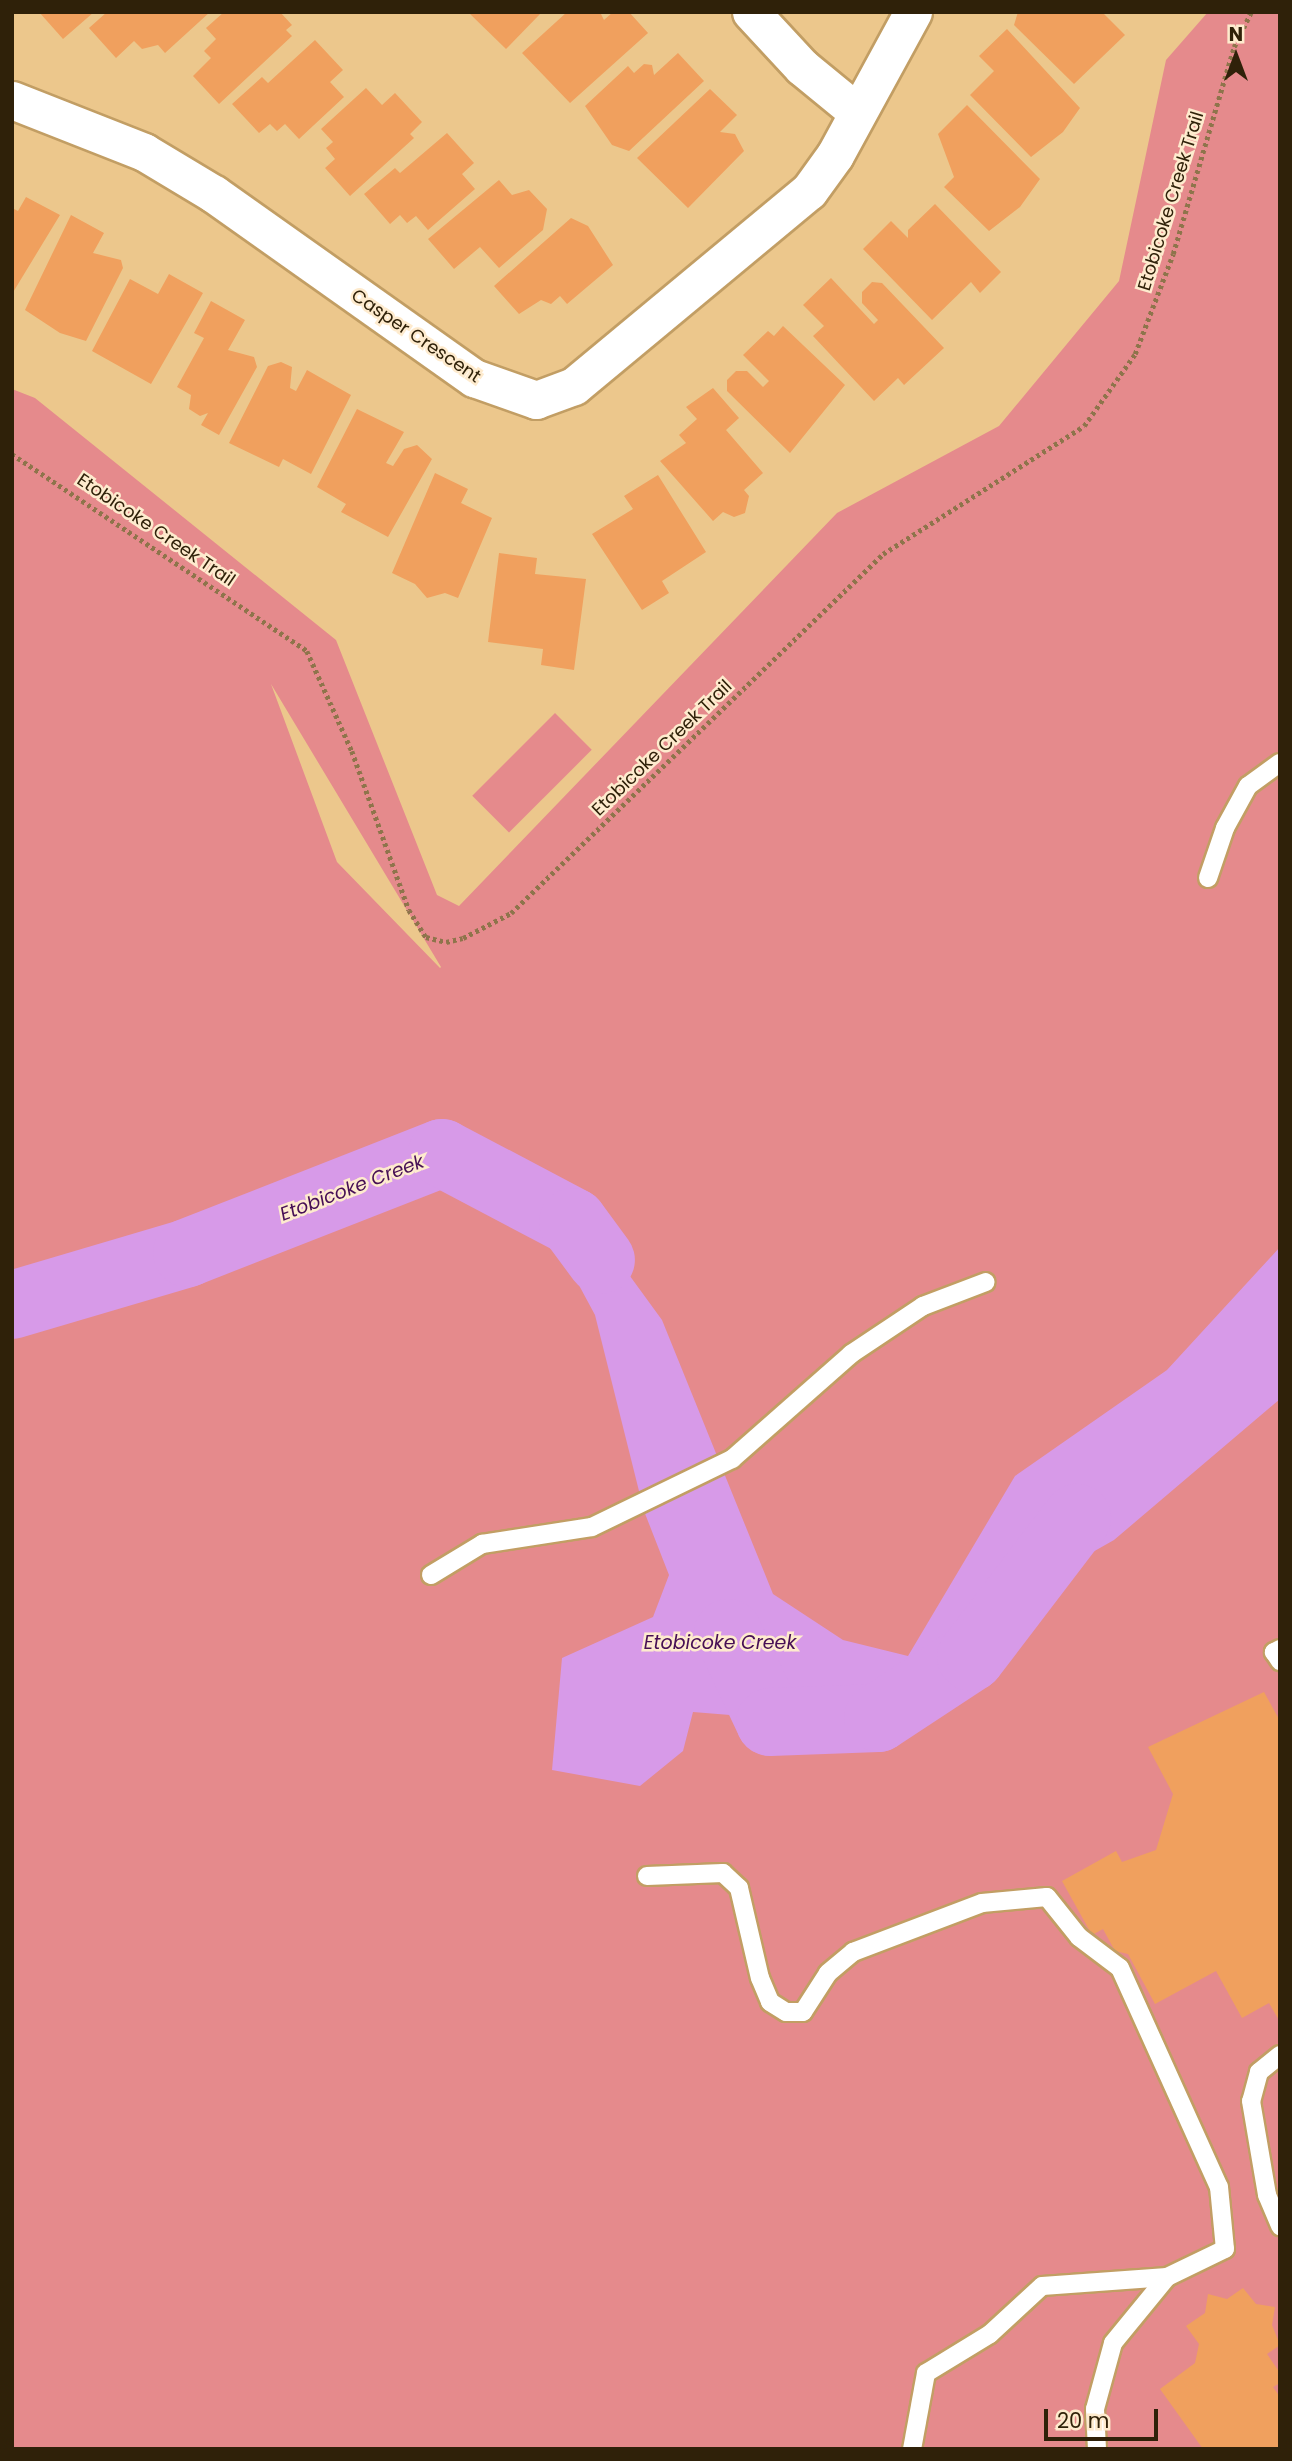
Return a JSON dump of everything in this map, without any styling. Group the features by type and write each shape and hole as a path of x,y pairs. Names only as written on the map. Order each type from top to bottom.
{"street":[{"path":"751,12 802,66 857,112"},
{"name":"Casper Crescent","path":"12,100 144,152 214,194 474,378 536,400 574,386 809,191 913,12"}],"lane":[{"path":"1208,878 1225,828 1248,786 1280,763"},
{"path":"431,1575 482,1544 592,1527 733,1459 851,1354 923,1306 986,1282"},
{"path":"1280,1649 1274,1652 1280,1661"},
{"path":"647,1876 723,1873 739,1888 760,1978 770,2002 786,2012 803,2012 828,1973 853,1952 982,1903 1047,1896 1079,1937 1120,1968 1219,2187 1225,2249 1167,2277 1042,2286 990,2334 926,2372 912,2449"},
{"path":"1280,2055 1259,2072 1251,2101 1267,2195 1280,2226"},
{"path":"1097,2449 1095,2409 1113,2343 1167,2277"}],"path":[{"name":"Etobicoke Creek Trail","path":"12,453 307,650 352,751 409,910 426,937 446,942 463,938 511,913 883,554 1084,426 1135,354 1173,254 1234,47 1251,12"}],"shaded area":[{"path":"1208,12 1280,12 1280,2449 12,2449 12,389 35,398 336,640 437,895 459,906 837,513 999,426 1119,281 1166,60","holes":["271,684 441,967 337,862"]},
{"path":"555,713 592,750 509,833 472,796"}],"water":[{"name":"Etobicoke Creek","path":"524,1183 611,1250 662,1320 773,1594 843,1640 908,1656 1015,1476 1167,1370 1280,1247 1280,1399 1114,1540 1008,1600 896,1705 828,1723 693,1712 683,1751 640,1786 552,1770 562,1658 653,1617 669,1575 644,1511 595,1315"}],"building":[{"path":"39,12 94,12 63,39"},
{"path":"107,12 210,12 165,53 158,45 142,49 134,41 116,58 89,28"},
{"path":"224,12 280,12 292,25 286,30 292,36 219,104 193,76 211,58 204,51 216,39 206,28"},
{"path":"468,12 542,12 506,49"},
{"path":"567,12 600,12 604,20 613,12 629,12 648,33 570,103 522,53"},
{"path":"1018,12 1102,12 1125,35 1074,84 1014,25"},
{"path":"1007,29 1080,108 1063,132 1031,157 970,95 994,71 979,56"},
{"path":"315,40 343,70 330,82 344,97 299,139 285,124 277,131 270,124 259,133 232,104 262,77 268,83"},
{"path":"678,53 704,81 629,151 612,145 585,106 628,66 634,73 644,64 652,65 654,75"},
{"path":"366,88 382,105 395,93 422,122 410,134 414,138 350,196 325,168 335,159 326,148 333,142 321,129"},
{"path":"710,89 737,115 720,132 735,134 744,151 688,208 637,158"},
{"path":"967,105 1040,179 1020,207 989,231 944,187 954,177 938,134"},
{"path":"447,133 474,163 462,174 475,189 428,230 416,216 407,223 400,215 390,224 364,194 395,168 400,173"},
{"path":"499,180 512,195 529,190 547,209 543,230 499,268 480,247 454,269 428,239"},
{"path":"26,197 60,215 12,294 12,208 18,211"},
{"path":"935,204 1001,272 980,293 971,282 932,320 863,249 891,221 908,238 908,230"},
{"path":"71,215 104,233 93,253 121,260 123,268 86,341 60,333 25,310"},
{"path":"571,218 588,226 613,265 567,304 560,296 551,304 541,300 519,314 494,286"},
{"path":"169,274 203,293 151,384 92,351 130,279 158,294"},
{"path":"831,278 874,324 878,320 862,303 862,292 872,282 882,283 944,348 904,385 898,378 874,401 813,336 824,326 803,305"},
{"path":"211,301 245,320 228,350 254,357 257,367 219,435 201,425 208,413 200,416 189,409 191,395 177,387 204,338 194,333"},
{"path":"783,326 845,385 790,453 727,391 727,380 736,371 747,371 763,387 769,381 743,355 768,331 774,336"},
{"path":"281,362 292,367 290,388 296,391 307,370 351,395 311,474 283,459 279,467 229,443 268,366"},
{"path":"713,388 739,418 726,430 763,473 744,490 749,496 745,513 734,517 723,512 713,521 660,461 686,443 679,435 697,419 686,407"},
{"path":"357,409 404,432 386,463 393,466 404,449 417,445 432,459 388,537 341,512 346,504 317,487"},
{"path":"435,473 468,489 461,503 492,518 458,598 445,593 427,598 415,584 392,573"},
{"path":"658,475 706,552 662,581 669,593 642,610 592,534 633,509 624,496"},
{"path":"499,553 537,558 535,574 586,579 574,670 541,665 543,649 488,642"},
{"path":"1264,1692 1280,1721 1280,2022 1269,2003 1242,2018 1216,1971 1155,2004 1128,1954 1115,1951 1103,1929 1092,1935 1062,1881 1116,1851 1122,1862 1156,1850 1173,1794 1148,1747"},
{"path":"1243,2288 1256,2304 1275,2307 1272,2325 1280,2345 1267,2354 1280,2373 1280,2383 1273,2387 1280,2397 1280,2449 1203,2449 1160,2389 1195,2363 1199,2344 1186,2326 1205,2313 1208,2294 1227,2299"}],"waterway":[{"name":"Etobicoke Creek","path":"12,1305 187,1253 442,1153 573,1222 601,1260"},
{"name":"Etobicoke Creek","path":"728,1633 770,1722 878,1718 971,1657 1077,1518"}]}
